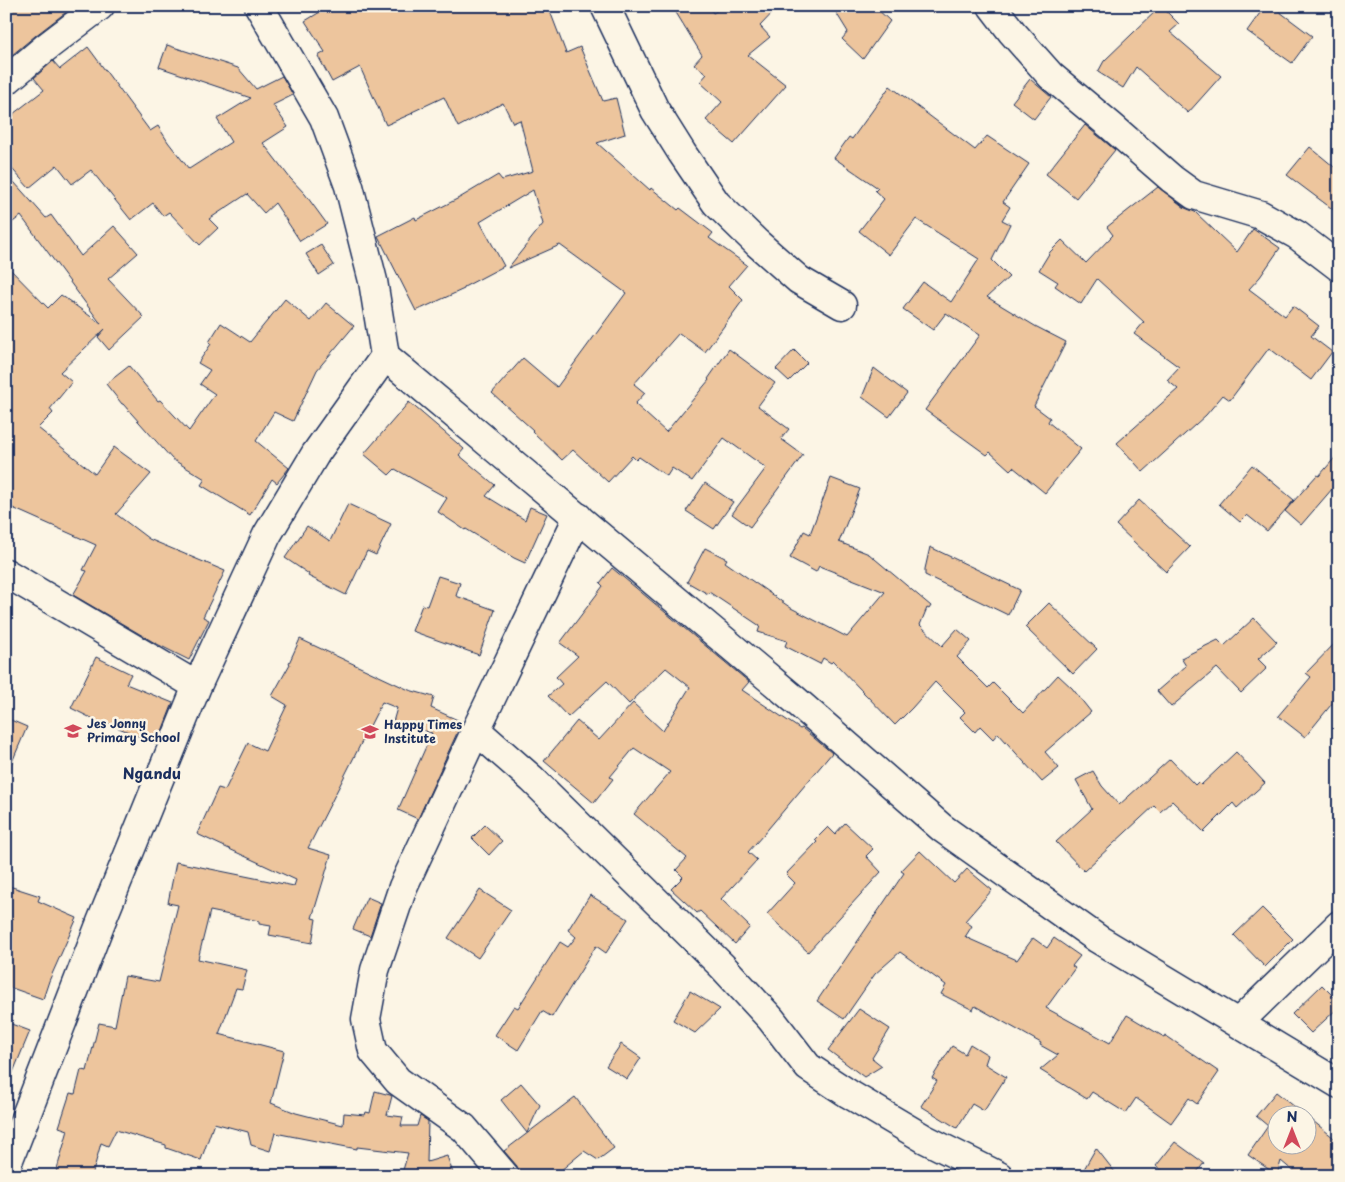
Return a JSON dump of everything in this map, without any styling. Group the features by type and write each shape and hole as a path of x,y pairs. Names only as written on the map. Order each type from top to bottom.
{"street":[{"path":"6,80 100,6"},
{"path":"605,6 656,110 682,153 716,202 757,243 799,280 842,305"},
{"path":"992,6 1050,76 1112,126 1172,179 1194,195 1261,215 1297,235 1339,267"},
{"path":"261,7 324,118 349,186 373,281 385,356 794,699 942,828 1098,939 1339,1084"},
{"path":"6,1167 101,922 197,686 267,535 316,453 385,356"},
{"path":"505,1176 464,1128 398,1081 373,1051 366,1019 375,970 403,888 578,517"},
{"path":"6,573 197,686"},
{"path":"476,730 532,779 722,966 771,1019 808,1066 849,1094 925,1139 999,1176"},
{"path":"1238,1022 1339,925"}],"building":[{"path":"6,6 74,6 6,60"},
{"path":"330,6 548,6 566,53 580,47 603,101 616,98 625,134 597,143 650,190 651,188 678,210 680,208 713,233 709,238 747,265 729,286 743,300 705,352 679,333 634,384 645,393 635,404 666,432 709,380 729,349 775,383 758,406 789,429 781,439 803,455 750,527 732,514 766,468 724,438 692,481 672,468 667,476 639,457 636,460 632,456 608,482 573,450 562,460 533,430 492,393 523,358 557,387 626,293 560,245 508,268 543,224 533,190 480,222 504,266 464,287 464,289 416,311 378,236 415,217 416,220 498,175 502,180 533,171 520,120 513,123 503,103 458,127 444,97 386,125 360,67 332,82 318,56 325,52 305,21"},
{"path":"672,6 709,6 713,13 725,6 779,6 760,26 770,37 748,55 786,85 734,144 706,120 722,102 700,82 707,74 694,64 702,55"},
{"path":"832,6 874,6 890,21 863,59 842,39 848,32"},
{"path":"1161,6 1179,24 1170,32 1221,76 1188,113 1136,67 1123,88 1098,72 1104,61"},
{"path":"1265,6 1272,6 1312,36 1292,63 1247,31"},
{"path":"167,45 238,68 256,89 282,76 293,95 273,105 288,127 263,143 327,224 300,241 275,203 264,213 247,194 209,219 218,228 200,245 169,212 163,216 153,203 131,220 91,170 72,184 57,165 29,188 6,162 6,122 13,114 44,90 34,78 53,61 60,69 88,47 150,131 158,126 189,169 231,142 217,119 251,98 159,67"},
{"path":"1030,79 1051,97 1034,119 1012,102"},
{"path":"890,86 975,150 987,136 1029,164 1003,202 1010,207 1002,220 1010,224 992,260 1009,277 987,297 1066,342 1034,406 1050,418 1048,422 1081,449 1045,493 1013,467 1010,470 990,452 987,455 925,410 980,335 946,313 933,330 903,309 923,282 951,302 979,259 916,219 889,255 859,231 884,199 875,191 878,188 834,158 849,137 852,139"},
{"path":"1085,125 1115,150 1076,198 1046,174"},
{"path":"1310,147 1339,171 1339,214 1287,175"},
{"path":"6,173 46,218 51,215 81,256 114,226 138,253 108,279 144,317 109,350 98,337 105,329 60,372 72,382 50,409 53,413 38,428 95,474 114,447 151,474 116,514 149,539 225,571 203,617 209,620 189,660 155,643 73,595 87,571 83,570 96,545 6,505 6,265 48,308 61,295 101,324 21,216 6,227 6,202 9,200 6,197"},
{"path":"1158,187 1185,208 1195,212 1237,252 1253,229 1280,248 1260,277 1249,289 1285,316 1293,306 1319,326 1311,336 1332,352 1311,380 1269,348 1230,400 1223,395 1206,415 1143,472 1117,443 1178,389 1167,380 1179,367 1134,334 1144,322 1097,279 1081,304 1055,286 1058,282 1039,270 1050,252 1062,240 1086,263 1113,235 1107,227"},
{"path":"321,245 334,265 319,275 306,254"},
{"path":"285,299 311,321 326,303 354,326 317,370 293,421 274,412 256,441 289,468 277,483 272,479 250,515 201,485 205,479 172,459 106,384 129,366 158,401 160,400 189,431 215,394 200,384 210,370 198,363 211,344 209,342 221,323 250,342"},
{"path":"794,350 807,363 789,381 776,369"},
{"path":"874,368 907,393 889,417 862,397"},
{"path":"409,402 464,449 459,455 495,485 486,496 525,520 530,507 547,514 525,563 465,530 438,512 447,498 395,469 389,475 364,454"},
{"path":"1339,453 1339,481 1301,525 1285,511"},
{"path":"1252,465 1294,500 1267,531 1247,515 1240,522 1219,504"},
{"path":"831,478 860,489 839,542 869,554 931,606 929,609 927,608 920,625 942,646 957,629 971,641 957,657 988,688 993,683 1023,713 1058,675 1072,688 1091,712 1045,752 1059,768 1042,782 998,733 993,739 980,726 975,732 960,717 965,712 935,682 895,725 833,661 831,663 823,658 820,664 785,646 787,641 758,632 760,626 709,592 708,594 687,582 705,548 727,559 725,562 791,608 847,637 885,592 819,566 816,572 790,558 804,531 810,534"},
{"path":"705,483 733,502 714,529 686,511"},
{"path":"1139,500 1190,547 1166,572 1116,525"},
{"path":"348,504 391,524 376,555 367,551 346,595 308,576 309,574 285,558 307,526 330,541"},
{"path":"930,547 1020,590 1008,615 925,575"},
{"path":"612,568 749,682 742,690 800,729 802,728 832,753 748,852 757,860 721,899 750,927 735,944 700,911 697,913 671,889 683,877 676,870 687,858 634,814 670,772 634,748 610,777 613,779 594,803 544,761 577,721 599,740 633,703 663,731 690,687 666,668 629,704 607,681 568,717 548,696 562,684 556,677 578,656 560,643 603,586 600,583"},
{"path":"438,576 460,583 456,596 495,610 479,655 412,631 422,605 427,606"},
{"path":"1049,603 1097,649 1073,674 1025,627"},
{"path":"1254,618 1277,642 1258,659 1267,668 1241,693 1217,668 1171,707 1157,691 1186,666 1181,658 1218,640 1224,646"},
{"path":"300,639 409,690 434,697 431,708 462,722 418,819 398,810 432,733 393,722 397,708 382,702 308,848 331,855 312,918 316,919 312,943 269,935 271,926 259,924 259,921 210,911 198,959 247,970 242,989 236,988 219,1034 284,1051 271,1103 296,1113 343,1125 344,1113 365,1115 366,1112 370,1113 375,1091 392,1096 387,1115 403,1117 401,1126 417,1126 420,1116 428,1121 427,1162 447,1156 454,1176 398,1176 397,1172 403,1170 408,1153 357,1147 357,1149 275,1133 270,1151 251,1145 248,1132 214,1123 201,1160 166,1148 166,1145 116,1130 108,1146 101,1143 92,1176 55,1176 68,1130 59,1127 70,1093 75,1094 81,1070 87,1071 99,1023 115,1026 125,976 159,982 178,905 168,903 176,862 294,886 296,880 197,834 218,788 225,790 248,743 265,751 287,705 272,696 290,664"},
{"path":"1339,639 1339,695 1305,737 1278,716 1311,677 1306,673"},
{"path":"96,657 131,674 126,684 173,703 157,744 107,723 105,725 71,708"},
{"path":"6,718 27,727 6,776"},
{"path":"1236,752 1265,783 1237,808 1233,803 1204,832 1172,801 1160,812 1154,806 1084,871 1056,842 1092,809 1076,780 1093,771 1102,786 1119,805 1170,759 1195,785 1198,782 1201,785"},
{"path":"845,823 873,849 866,856 881,872 808,952 767,914 795,883 786,874 817,842 815,840 828,827 835,834"},
{"path":"485,825 502,841 489,855 472,838"},
{"path":"920,851 954,883 967,869 992,890 965,921 972,926 965,937 1017,960 1033,938 1047,948 1054,938 1080,956 1072,966 1075,968 1046,1008 1110,1043 1127,1015 1164,1037 1165,1035 1219,1072 1197,1104 1189,1098 1171,1123 1136,1098 1126,1113 1092,1092 1087,1099 1040,1070 1058,1055 1040,1045 1041,1043 975,1006 973,1010 941,994 946,985 900,952 875,974 844,1019 817,1001 904,873 901,871"},
{"path":"6,885 40,896 38,901 77,918 43,999 6,986"},
{"path":"480,890 511,910 478,958 448,938"},
{"path":"590,895 628,919 606,953 596,946 552,1017 542,1011 518,1050 495,1035 514,1006 518,1008 560,942 568,947 576,937 568,930"},
{"path":"367,897 381,903 370,936 353,929"},
{"path":"1262,908 1293,939 1265,967 1234,935"},
{"path":"1322,985 1339,1002 1339,1007 1311,1033 1292,1014"},
{"path":"690,991 720,1009 695,1033 673,1020"},
{"path":"859,1009 890,1029 872,1058 882,1066 864,1077 828,1050"},
{"path":"6,1022 30,1031 7,1087 6,1087"},
{"path":"621,1044 641,1058 627,1079 606,1066"},
{"path":"970,1044 988,1055 985,1064 1006,1077 984,1111 972,1104 957,1128 921,1106 937,1081 932,1078 952,1046 965,1054"},
{"path":"521,1083 540,1105 527,1133 501,1100"},
{"path":"1276,1092 1291,1104 1268,1104 1268,1126 1256,1116"},
{"path":"575,1097 614,1148 598,1160 584,1151 554,1176 520,1176 517,1166 504,1151"},
{"path":"1318,1125 1339,1142 1339,1176 1299,1176 1281,1161 1277,1175 1248,1155 1268,1126 1268,1154 1318,1154"},
{"path":"1175,1142 1204,1163 1194,1176 1169,1176 1156,1166"},
{"path":"1096,1148 1118,1176 1080,1176"}],"place":[{"name":"Jes Jonny Primary School","path":"73,731"},
{"name":"Happy Times Institute","path":"370,732"}],"district":[{"name":"Ngandu","path":"152,774"}]}
